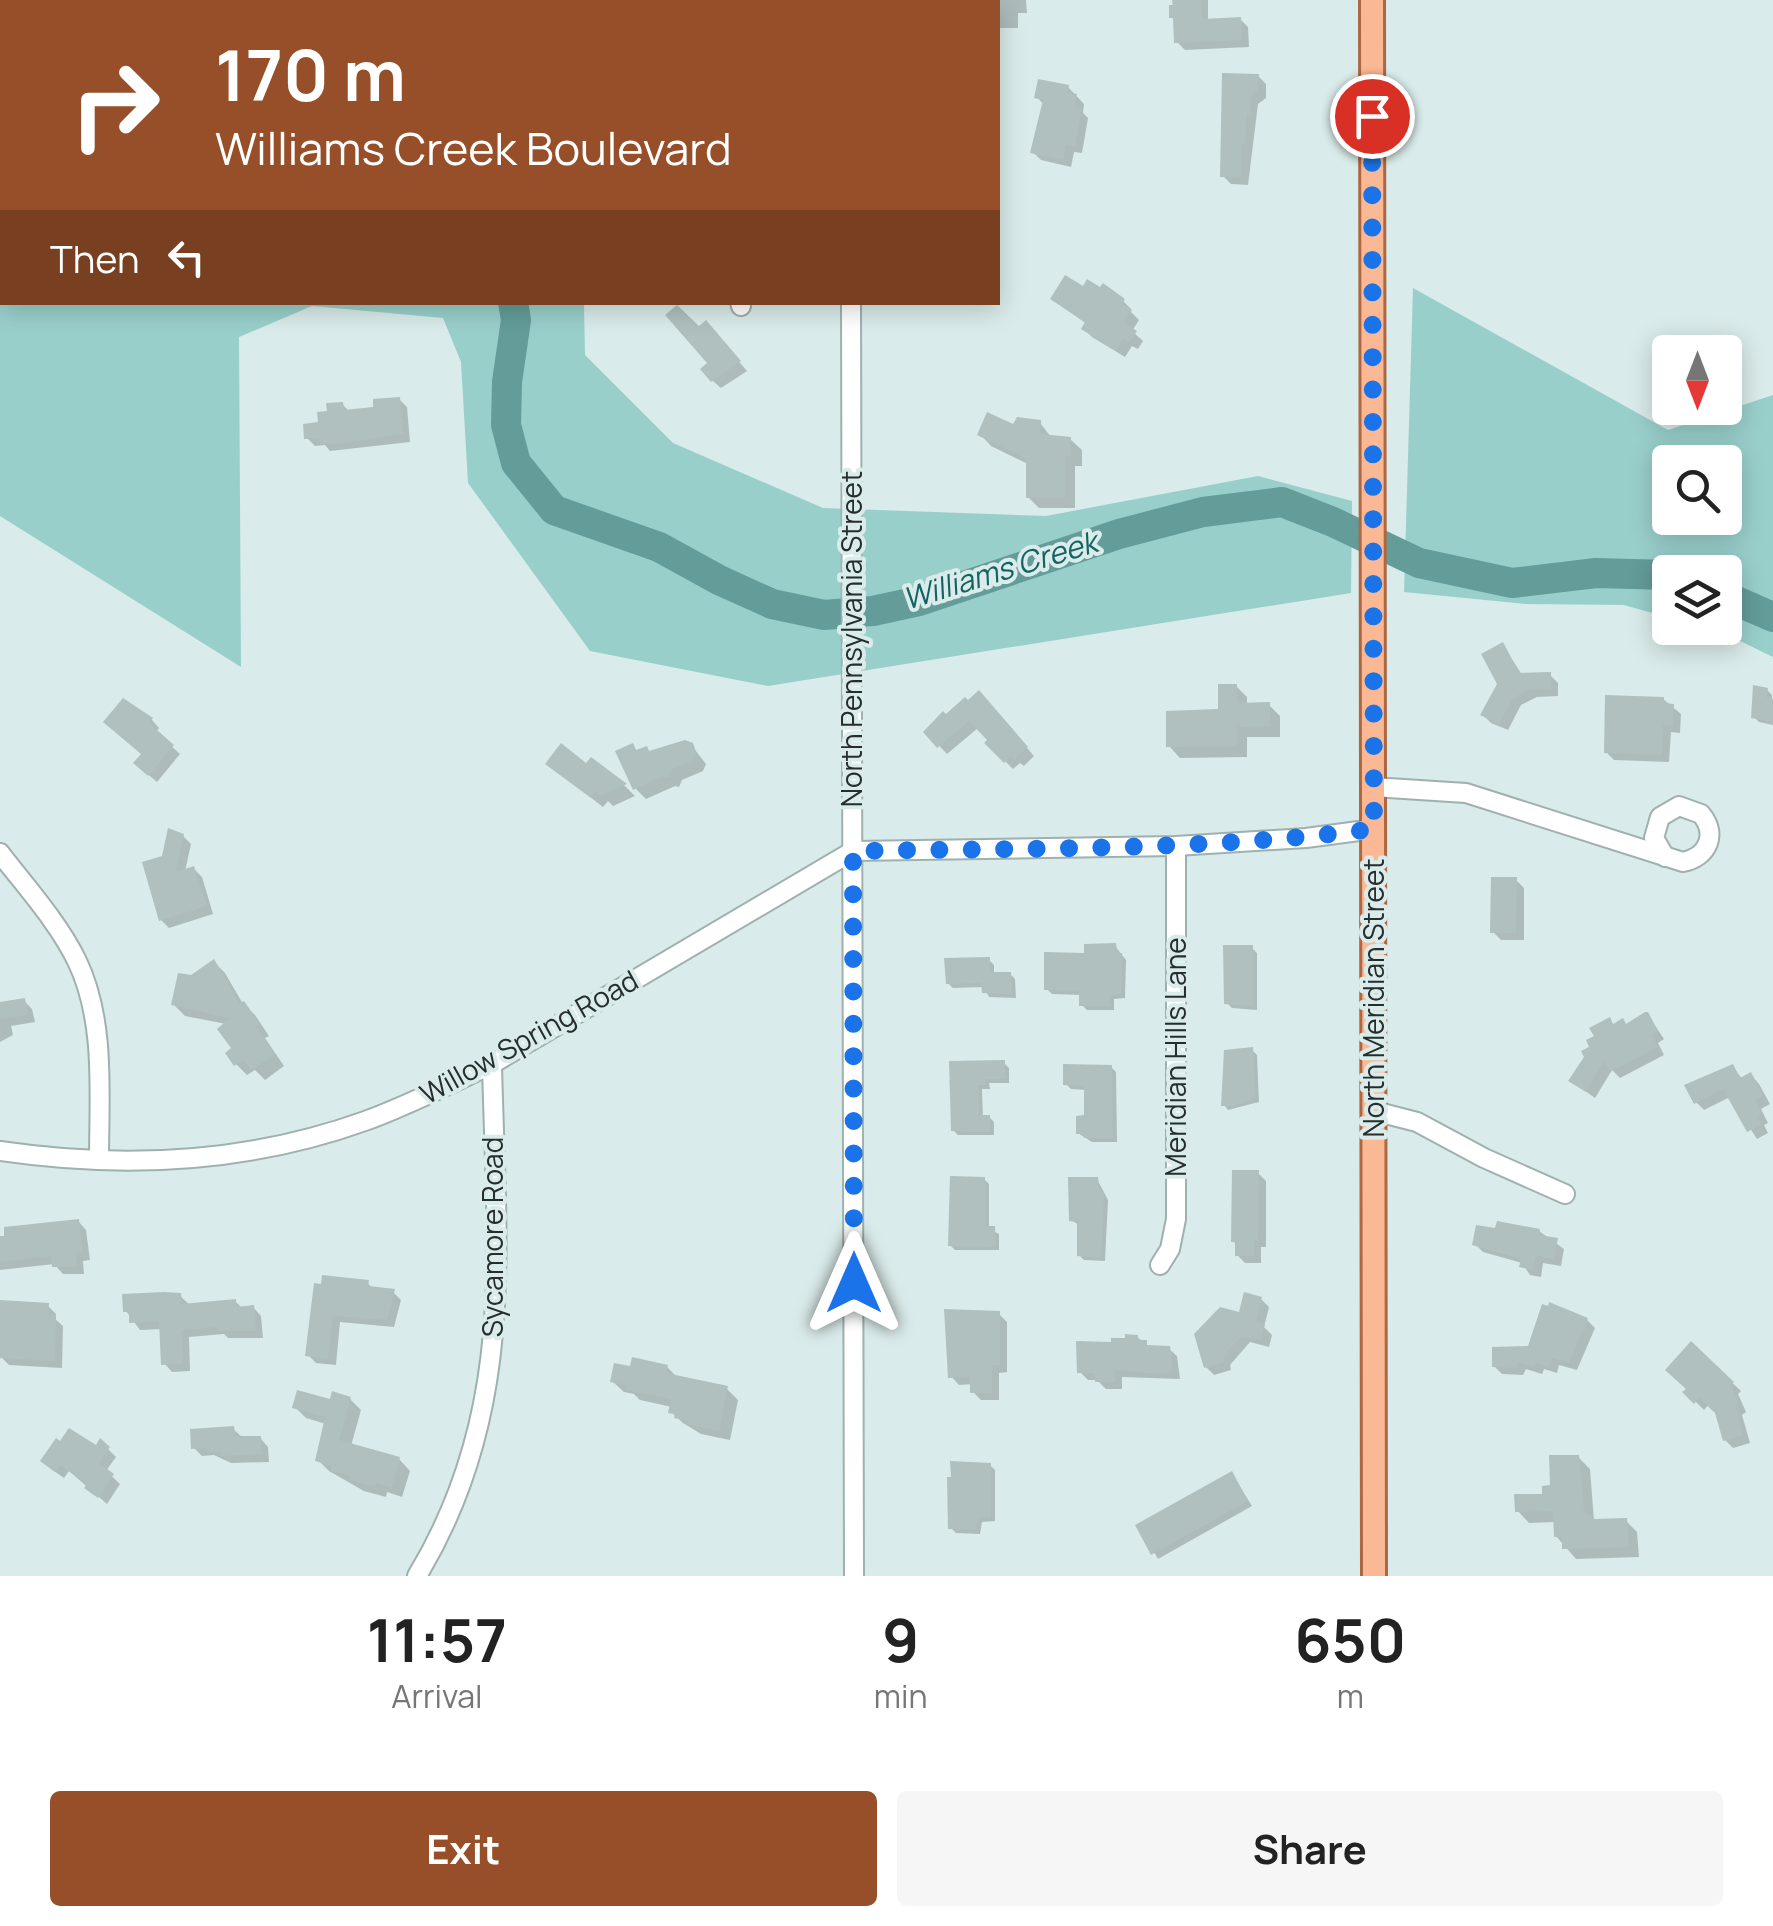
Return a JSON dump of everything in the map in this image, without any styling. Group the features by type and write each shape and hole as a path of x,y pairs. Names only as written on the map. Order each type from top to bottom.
{"main road":[{"name":"North Meridian Street","path":"1372,0 1374,1576"}],"street":[{"name":"North Pennsylvania Street","path":"850,305 854,1576"},
{"path":"1373,787 1466,793 1665,857"},
{"path":"853,851 1176,846 1306,838 1374,829"},
{"name":"Meridian Hills Lane","path":"1160,1265 1170,1248 1176,1219 1176,846"},
{"name":"Willow Spring Road","path":"0,1150 99,1160 170,1160 270,1147 314,1137 397,1109 492,1064 853,851"},
{"path":"0,853 62,934 87,987 96,1037 99,1160"},
{"name":"Sycamore Road","path":"417,1576 463,1482 483,1413 493,1358 498,1304 492,1064"},
{"path":"1374,1112 1417,1122 1484,1158 1566,1194"}],"shaded area":[{"path":"1413,288 1652,421 1652,425 1668,430 1683,425 1742,425 1742,405 1773,395 1773,657 1742,642 1742,555 1652,555 1652,613 1624,605 1526,604 1404,592"},
{"path":"0,305 584,305 585,355 673,443 823,508 1046,516 1258,476 1352,501 1351,593 768,686 590,651 468,483 461,362 443,318 312,306 239,337 241,667 0,516"}],"building":[{"path":"1172,0 1201,0 1202,19 1241,17 1242,40 1174,43 1173,18 1169,18"},
{"path":"1222,73 1259,74 1258,90 1251,96 1247,114 1245,144 1241,144 1241,178 1220,177"},
{"path":"1038,79 1069,85 1068,92 1077,94 1075,107 1082,108 1075,146 1066,145 1063,160 1030,153 1043,100 1034,98"},
{"path":"1065,275 1083,286 1087,279 1100,287 1103,283 1125,299 1122,304 1132,310 1124,323 1137,331 1129,343 1123,339 1116,351 1081,329 1085,322 1050,299"},
{"path":"677,305 699,326 706,320 741,361 711,382 700,369 707,363 665,315"},
{"path":"400,397 403,434 337,444 320,444 319,438 304,439 303,424 318,422 317,412 327,411 326,403 343,402 344,410 373,407 373,399"},
{"path":"987,412 1013,424 1017,417 1041,420 1041,434 1071,437 1071,456 1065,456 1065,498 1026,498 1026,459 977,435"},
{"path":"1503,642 1519,673 1551,672 1551,689 1528,690 1513,698 1499,724 1480,715 1497,684 1481,654"},
{"path":"1218,684 1237,684 1237,703 1270,702 1270,726 1237,727 1237,746 1166,747 1166,711 1218,709"},
{"path":"1753,685 1768,688 1766,697 1773,699 1773,722 1751,718"},
{"path":"979,690 1028,747 1014,760 1011,756 1004,763 969,721 937,748 923,732 943,711 946,714"},
{"path":"1605,695 1664,697 1664,703 1674,704 1673,726 1663,725 1662,755 1604,753"},
{"path":"123,698 153,718 149,723 174,745 148,776 133,763 141,754 103,722"},
{"path":"685,740 693,743 696,752 692,760 672,769 668,778 662,776 633,790 615,751 633,743 636,750 647,746 649,751"},
{"path":"561,743 586,763 591,757 627,784 600,796 596,792 591,798 545,764"},
{"path":"168,828 184,834 176,872 194,866 207,906 159,921 142,862 162,856"},
{"path":"1491,877 1517,877 1516,933 1490,933"},
{"path":"1116,943 1117,953 1122,953 1121,994 1110,995 1110,1006 1079,1006 1079,991 1044,990 1044,952 1084,953 1084,944"},
{"path":"1223,945 1253,945 1253,1006 1224,1004"},
{"path":"990,957 990,972 1011,972 1012,994 982,993 981,983 946,984 944,958"},
{"path":"214,959 239,1003 244,1001 260,1024 256,1026 275,1054 252,1070 243,1060 234,1066 225,1053 231,1048 217,1029 230,1018 171,1005 178,973 191,975"},
{"path":"25,998 28,1015 0,1019 0,1002"},
{"path":"1645,1012 1658,1031 1651,1034 1658,1047 1610,1072 1604,1061 1586,1092 1568,1081 1584,1057 1581,1051 1589,1047 1586,1040 1594,1036 1589,1028 1610,1017 1613,1024 1623,1018 1626,1024"},
{"path":"1253,1047 1255,1097 1235,1106 1221,1106 1224,1050"},
{"path":"1005,1060 1005,1079 985,1079 986,1085 978,1085 979,1115 990,1115 990,1132 951,1131 949,1061"},
{"path":"1063,1064 1112,1065 1113,1138 1084,1138 1083,1134 1076,1134 1076,1116 1084,1115 1084,1086 1063,1085"},
{"path":"1733,1064 1740,1078 1751,1072 1763,1096 1755,1100 1762,1124 1747,1132 1723,1089 1694,1104 1684,1085"},
{"path":"1232,1170 1259,1170 1258,1240 1254,1240 1254,1256 1235,1256 1235,1242 1231,1242"},
{"path":"950,1176 985,1177 985,1226 995,1226 996,1247 948,1246"},
{"path":"1068,1177 1098,1177 1099,1190 1104,1193 1101,1258 1077,1256 1077,1222 1069,1221"},
{"path":"79,1219 83,1252 76,1253 77,1267 52,1267 51,1256 0,1262 4,1227"},
{"path":"1497,1221 1540,1229 1539,1235 1558,1238 1554,1259 1536,1256 1533,1270 1519,1267 1521,1259 1472,1245 1476,1225 1495,1228"},
{"path":"322,1275 369,1280 368,1286 395,1289 387,1320 333,1316 328,1359 305,1356 314,1283 321,1284"},
{"path":"1244,1292 1262,1297 1256,1322 1265,1324 1261,1340 1242,1336 1223,1356 1225,1362 1204,1368 1194,1334 1220,1307 1239,1312"},
{"path":"181,1293 182,1304 236,1299 236,1307 254,1305 256,1331 217,1331 217,1327 182,1330 183,1364 161,1365 159,1321 129,1323 129,1312 123,1312 122,1294"},
{"path":"0,1300 49,1303 48,1315 56,1316 55,1361 0,1358"},
{"path":"1549,1302 1588,1318 1569,1363 1552,1358 1549,1367 1518,1362 1516,1368 1492,1367 1492,1347 1528,1346 1542,1304 1548,1306"},
{"path":"944,1309 1000,1311 1000,1365 992,1365 992,1393 970,1393 970,1377 948,1378"},
{"path":"1125,1334 1138,1335 1138,1340 1147,1340 1147,1345 1170,1346 1173,1371 1159,1374 1115,1370 1115,1382 1095,1382 1095,1373 1077,1373 1076,1341 1111,1342 1111,1338 1125,1338"},
{"path":"1691,1341 1734,1382 1731,1385 1739,1404 1736,1406 1743,1435 1723,1441 1715,1413 1699,1398 1694,1404 1682,1392 1686,1389 1665,1370"},
{"path":"632,1357 668,1365 666,1373 728,1386 719,1431 674,1418 675,1414 668,1413 671,1399 626,1390 627,1385 610,1382 614,1363 630,1366"},
{"path":"297,1390 330,1399 332,1391 351,1397 339,1440 400,1457 392,1487 350,1480 351,1476 331,1471 332,1466 315,1461 325,1417 292,1408"},
{"path":"234,1426 235,1436 261,1436 262,1454 221,1456 221,1452 207,1453 207,1448 191,1449 190,1429"},
{"path":"69,1428 96,1445 100,1438 110,1447 99,1463 114,1474 98,1498 84,1488 87,1484 60,1465 55,1472 40,1461 56,1438 60,1441"},
{"path":"1549,1455 1579,1455 1584,1512 1595,1519 1627,1518 1629,1547 1562,1549 1562,1537 1554,1537 1553,1511 1515,1512 1514,1494 1542,1494 1542,1486 1550,1485"},
{"path":"950,1461 991,1463 991,1517 978,1518 976,1530 948,1529"},
{"path":"1232,1471 1248,1501 1151,1555 1135,1525"}],"waterway":[{"name":"Williams Creek","path":"514,305 516,320 507,382 506,425 516,463 554,510 659,547 772,604 824,615 873,611 919,601 1119,534 1203,512 1282,502 1419,563 1512,583 1596,573 1652,575"},
{"name":"Williams Creek","path":"1742,603 1773,617"}],"route":[{"path":"854,1283 853,851 1176,846 1306,838 1374,829 1372,116"}]}
